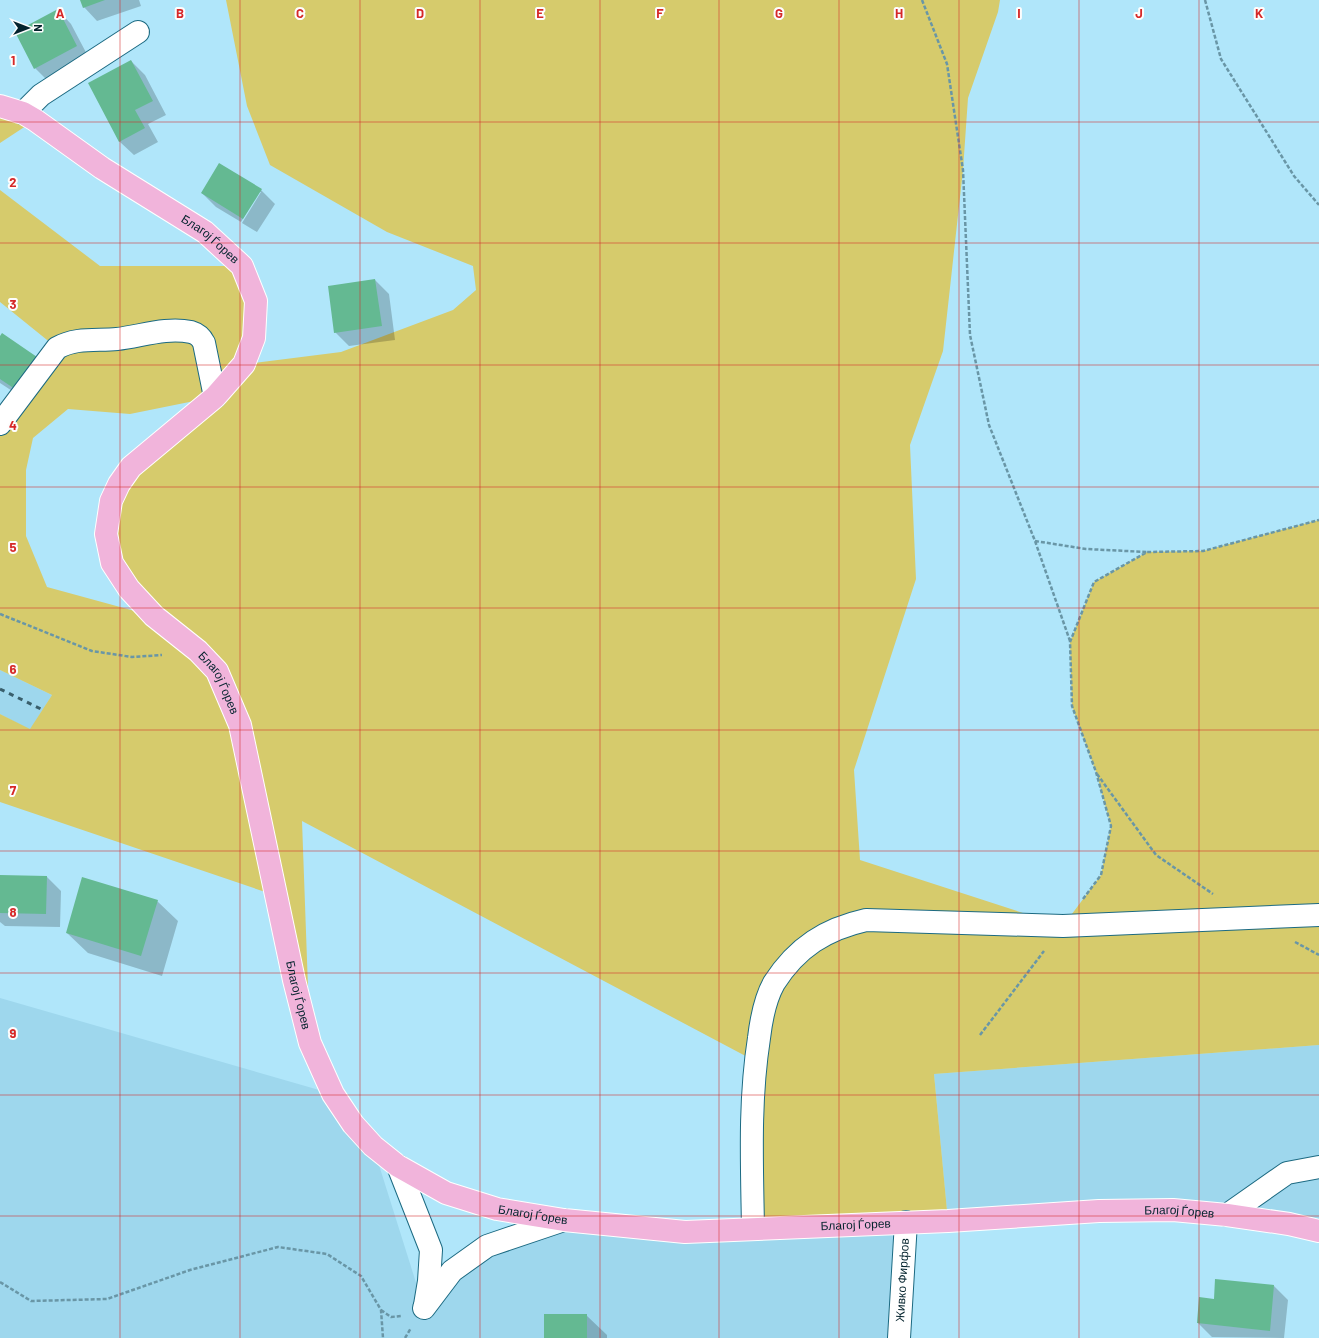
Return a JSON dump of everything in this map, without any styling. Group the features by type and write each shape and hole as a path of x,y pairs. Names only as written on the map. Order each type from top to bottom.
{"main road":[{"name":"Благој Ѓорев","path":"0,106 23,113 102,168 205,232 242,266 256,301 254,338 244,364 215,397 131,467 119,484 111,501 106,534 112,563 129,589 154,616 198,651 217,671 240,725 278,896 294,980 310,1043 333,1094 352,1124 373,1146 398,1166 446,1194 497,1209 564,1220 685,1232 906,1222 1099,1211 1173,1210 1228,1215 1289,1224 1319,1231"}],"street":[{"path":"23,113 41,95 138,32"},
{"path":"0,424 57,348 68,342 78,340 117,339 164,331 192,332 200,336 204,343 215,397"},
{"path":"753,1229 750,1126 755,1061 762,1017 774,984 790,962 814,940 842,925 866,920 1063,926 1319,915"},
{"path":"398,1166 431,1250 429,1281 424,1308 452,1271 487,1246 564,1220"},
{"path":"1228,1215 1287,1173 1319,1167"},
{"name":"Живко Фирфов","path":"899,1338 906,1222"}],"path":[{"path":"922,0 947,64 963,170 970,335 989,425 1034,541 1070,642 1072,706 1096,772 1111,826 1101,875 980,1035"},
{"path":"1205,0 1221,59 1294,176 1319,204"},
{"path":"1034,541 1086,548 1147,552 1203,551 1319,520"},
{"path":"1070,642 1094,582 1147,552"},
{"path":"0,614 92,651 132,657 198,651"},
{"path":"1096,772 1156,855 1214,895"},
{"path":"1293,941 1319,955"},
{"path":"0,1282 31,1301 107,1299 190,1270 278,1247 327,1254 361,1276 381,1310 383,1338"}],"shaded area":[{"path":"226,0 1000,0 998,12 968,98 963,170 943,351 910,445 916,579 854,770 860,860 1063,926 1101,875 1111,826 1096,772 1072,706 1070,642 1094,582 1147,552 1203,551 1319,520 1319,1045 934,1074 948,1221 753,1229 755,1061 302,821 310,1043 277,896 0,802 0,714 30,729 52,695 0,670 0,424 57,348 0,302 0,190 100,266 242,266 256,301 245,364 341,352 453,310 476,290 473,266 387,232 270,165 247,106","holes":["214,397 111,501 112,563 153,616 47,587 26,536 26,470 33,438 68,409 130,414"]},
{"path":"0,106 35,120 0,143"},
{"path":"0,670 52,695 30,730 0,714"},
{"path":"0,998 333,1094 373,1146 424,1308 452,1271 564,1220 685,1232 906,1222 899,1338 0,1338"},
{"path":"1319,1045 1319,1231 1227,1215 948,1221 934,1074"}],"building":[{"path":"80,0 105,0 83,8"},
{"path":"58,9 77,46 34,69 15,32"},
{"path":"131,60 153,101 135,110 145,128 119,142 88,83"},
{"path":"219,163 262,189 243,219 201,193"},
{"path":"375,279 382,326 334,333 328,286"},
{"path":"2,333 37,357 15,389 0,379 0,336"},
{"path":"0,875 47,876 46,914 0,913"},
{"path":"82,877 158,900 141,956 66,933"},
{"path":"1215,1279 1274,1285 1270,1331 1197,1323 1199,1297 1214,1299"},
{"path":"544,1314 587,1314 587,1338 544,1338"}],"railway":[{"path":"0,689 43,710"}]}
